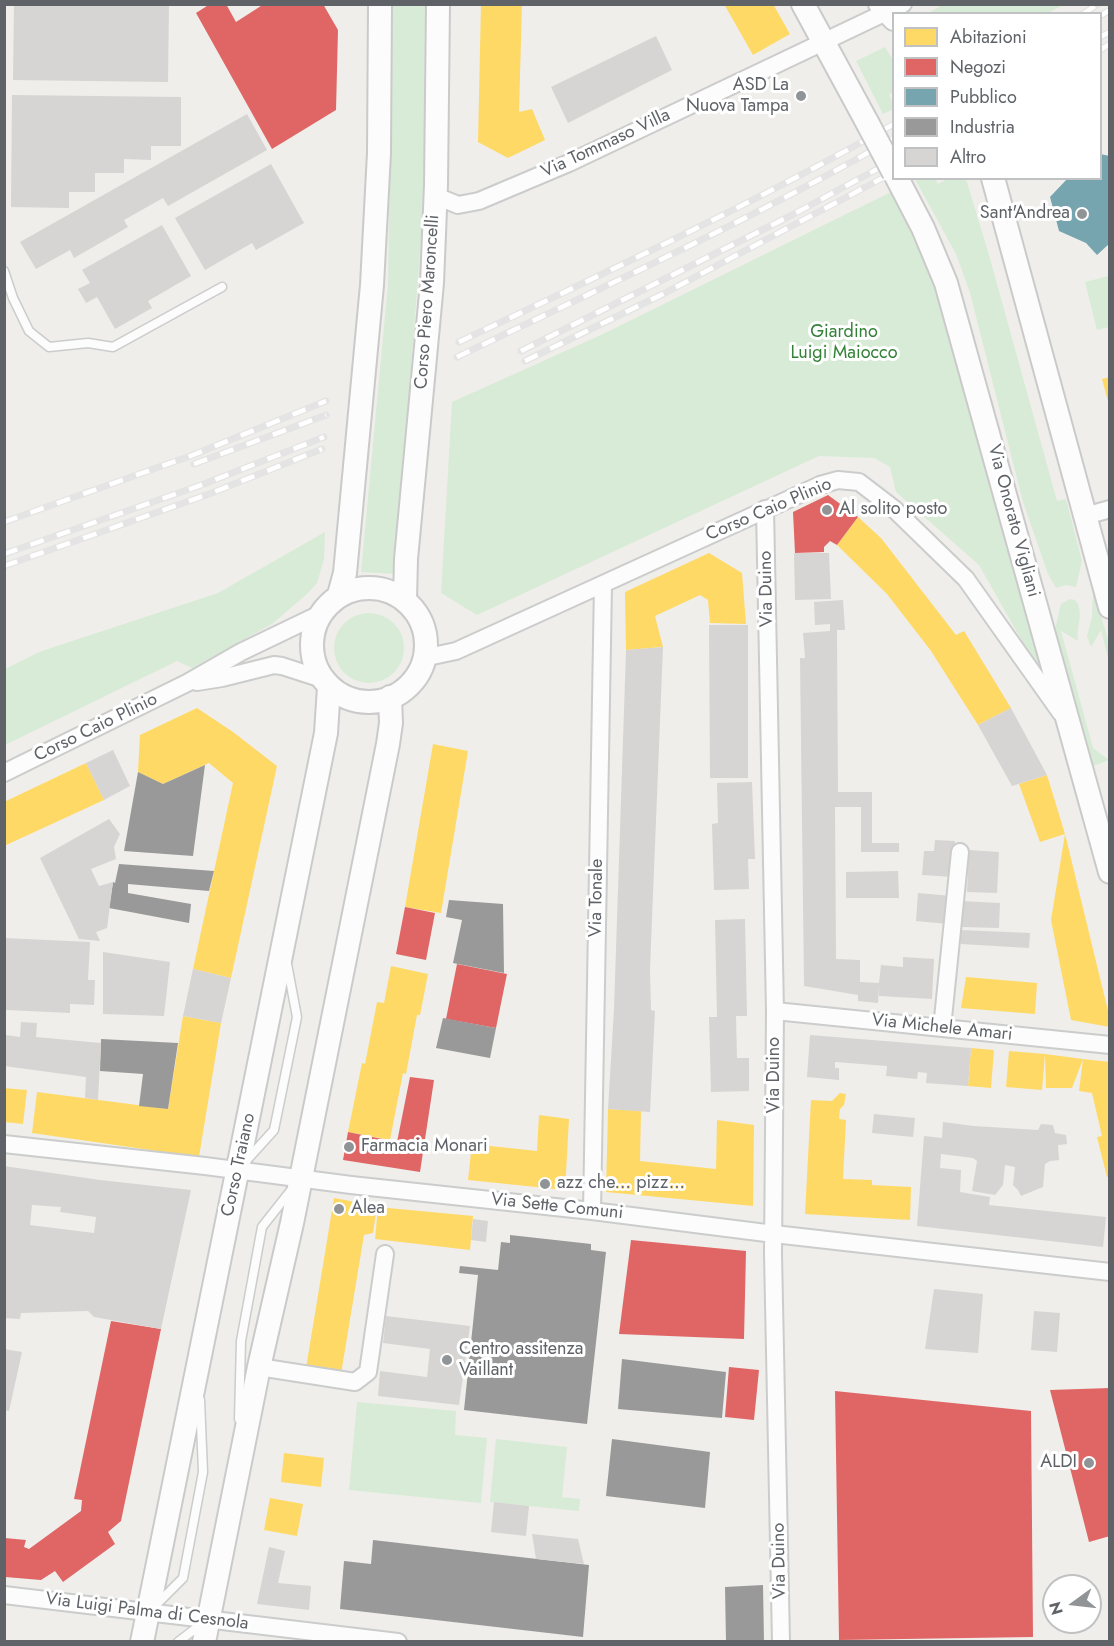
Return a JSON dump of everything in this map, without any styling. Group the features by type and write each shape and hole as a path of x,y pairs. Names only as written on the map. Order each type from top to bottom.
{"main road":[{"path":"339,595 345,573 372,285 379,153 380,4"},
{"name":"Corso Piero Maroncelli","path":"405,600 406,559 432,283 436,196 438,4"},
{"name":"Via Onorato Vigliani","path":"803,4 892,170"},
{"name":"Via Onorato Vigliani","path":"898,180 923,228 946,283 1110,872"},
{"path":"994,180 1110,606"},
{"path":"354,589 381,589 405,600 414,610 421,624 424,640 420,672 413,683 402,692 377,700 342,696 325,683 318,672 311,642 320,614 339,595 354,589"},
{"name":"Corso Traiano","path":"142,1641 326,733 325,683"},
{"path":"204,1641 388,744 391,723 390,697"}],"street":[{"name":"Via Tommaso Villa","path":"436,196 458,205 478,201 569,163 891,10"},
{"name":"Corso Caio Plinio","path":"423,658 456,651 765,509 820,485 838,480 859,482 893,508 966,579 1066,719"},
{"name":"Via Duino","path":"765,509 775,1011 774,1234 781,1641"},
{"path":"1085,516 1110,509"},
{"name":"Via Tonale","path":"592,1211 603,585"},
{"name":"Corso Caio Plinio","path":"4,773 187,683 241,652 320,614"},
{"name":"Corso Caio Plinio","path":"187,683 222,678 274,665 325,683"},
{"path":"942,1028 960,852"},
{"name":"Via Michele Amari","path":"775,1011 1110,1045"},
{"name":"Via Sette Comuni","path":"4,1144 1110,1272"},
{"path":"259,1367 355,1382 368,1372 385,1254"},
{"name":"Via Luigi Palma di Cesnola","path":"4,1595 398,1641"}],"lane":[{"path":"4,271 28,331 49,347 88,343 113,346 222,287"},
{"path":"238,1467 241,1341 262,1227 301,1177"},
{"path":"178,1641 209,1619"}],"green space":[{"path":"943,4 1063,5 1050,12 930,12"},
{"path":"392,5 425,5 424,203 395,574 361,572 388,284"},
{"path":"885,47 892,58 892,93 889,95 892,110 883,114 856,61"},
{"path":"916,180 936,180 938,184 945,180 966,180 1057,501 1066,499 1082,561 1076,587 1066,585 1056,588 1048,574 1023,502 970,293 956,254"},
{"name":"Giardino Luigi Maiocco","path":"901,187 923,228 1066,719 979,565 896,492 890,467 874,458 819,456 477,615 441,593 452,402 601,335"},
{"path":"1109,276 1109,327 1097,330 1085,282"},
{"path":"325,532 324,559 317,583 272,624 192,668 177,661 5,745 5,669 39,652 218,593"},
{"path":"1093,589 1109,643 1109,662 1101,630 1091,647 1087,636 1092,617"},
{"path":"1070,599 1075,600 1078,604 1080,614 1078,641 1061,631 1093,748 1109,760 1088,768 1055,629 1061,604"},
{"path":"369,613 382,616 394,623 401,635 404,648 401,661 394,673 382,680 369,683 356,680 344,673 337,661 334,648 337,635 344,623 356,616"},
{"path":"357,1402 456,1411 455,1435 487,1438 481,1503 349,1490"},
{"path":"496,1439 567,1447 562,1497 580,1499 579,1511 490,1502"}],"building: Abitazioni":[{"path":"481,4 522,4 519,112 532,109 545,140 508,158 478,142"},
{"path":"724,4 773,4 790,34 753,55"},
{"path":"1110,377 1110,405 1109,405 1102,379"},
{"path":"858,517 881,538 956,635 964,631 1011,708 978,725 931,651 887,594 837,545"},
{"path":"709,553 742,573 746,624 710,623 708,600 700,595 655,616 663,647 626,650 625,592"},
{"path":"197,708 277,766 231,978 193,969 233,783 209,763 163,784 138,772 140,735"},
{"path":"433,744 468,751 441,913 405,907"},
{"path":"86,763 104,800 4,846 4,802"},
{"path":"1047,775 1065,834 1040,842 1019,784"},
{"path":"1065,834 1110,1019 1110,1027 1071,1020 1051,920"},
{"path":"391,966 428,974 420,1015 417,1015 406,1074 403,1073 390,1140 348,1132 377,1002 384,1003"},
{"path":"966,977 1037,983 1035,1014 961,1008"},
{"path":"183,1016 221,1023 199,1157 32,1133 37,1092 168,1109"},
{"path":"971,1048 994,1050 991,1088 968,1086"},
{"path":"1009,1051 1045,1054 1042,1090 1006,1087"},
{"path":"1045,1054 1083,1059 1072,1088 1046,1088"},
{"path":"1083,1059 1110,1062 1110,1177 1107,1177 1097,1137 1102,1136 1092,1093 1079,1091"},
{"path":"4,1088 27,1090 23,1124 4,1122"},
{"path":"840,1093 846,1094 839,1119 846,1120 843,1179 872,1180 872,1185 911,1187 910,1220 805,1214 811,1100 832,1101"},
{"path":"608,1109 641,1111 640,1161 716,1169 717,1120 754,1125 753,1206 606,1192"},
{"path":"539,1115 569,1119 565,1190 468,1180 472,1144 537,1151"},
{"path":"334,1198 377,1206 373,1233 364,1235 341,1374 306,1368"},
{"path":"378,1207 473,1216 470,1250 375,1239"},
{"path":"284,1453 324,1458 321,1487 281,1482"},
{"path":"270,1498 303,1504 297,1536 264,1530"}],"building: Negozi":[{"path":"210,4 226,4 236,22 264,4 323,4 338,30 336,110 272,149 196,13"},
{"path":"828,495 858,517 837,545 830,541 824,547 824,552 795,553 793,512"},
{"path":"405,907 435,913 426,960 396,954"},
{"path":"457,964 507,974 496,1028 446,1019"},
{"path":"410,1077 434,1080 420,1172 343,1160 348,1132 397,1142"},
{"path":"631,1240 746,1251 744,1339 619,1334"},
{"path":"111,1321 161,1329 121,1521 108,1532 115,1544 63,1582 55,1571 41,1580 5,1577 5,1538 26,1540 24,1547 29,1549 81,1511 82,1500 74,1499"},
{"path":"729,1367 759,1370 754,1420 725,1417"},
{"name":"ALDI","path":"1110,1388 1110,1536 1089,1542 1050,1390"},
{"path":"835,1391 1031,1411 1033,1637 839,1640"}],"building: Pubblico":[{"name":"Sant'Andrea","path":"1102,154 1110,156 1110,243 1097,255 1086,243 1059,231 1050,197 1066,180 1102,180"}],"building: Industria":[{"path":"205,765 193,856 124,851 138,772 163,784"},
{"path":"119,864 214,871 209,891 128,884 128,893 191,904 189,923 109,908 113,882 115,883"},
{"path":"449,900 503,904 504,973 453,963 462,920 446,917"},
{"path":"443,1018 496,1028 490,1058 436,1048"},
{"path":"101,1039 178,1043 168,1109 139,1106 143,1074 100,1071"},
{"path":"510,1235 591,1244 591,1250 606,1252 587,1424 464,1410 478,1275 459,1273 460,1266 498,1270 501,1242 510,1243"},
{"path":"622,1359 726,1372 722,1418 618,1409"},
{"path":"612,1439 710,1452 705,1508 606,1496"},
{"path":"373,1540 589,1565 583,1637 340,1609 344,1561 371,1564"},
{"path":"763,1585 764,1642 726,1642 725,1587"}],"building: Altro":[{"path":"14,4 169,4 168,82 13,80"},
{"path":"656,36 672,70 568,123 551,87"},
{"path":"12,95 181,97 181,146 151,146 151,160 124,159 124,173 95,173 95,192 69,192 69,208 11,207"},
{"path":"247,114 267,150 168,206 163,198 124,220 128,227 74,258 70,250 36,269 20,242"},
{"path":"271,164 304,223 256,250 252,243 205,270 175,218"},
{"path":"162,225 191,276 148,301 152,308 115,329 97,297 86,303 78,289 90,283 82,270"},
{"path":"794,553 829,553 831,599 795,600"},
{"path":"843,600 845,630 837,630 838,792 872,792 872,843 899,843 899,852 861,852 861,807 835,807 836,959 860,960 860,982 879,983 881,965 903,967 903,957 934,959 932,999 879,996 879,986 878,1003 858,1001 858,995 804,986 800,658 805,658 803,633 830,631 830,624 815,625 814,602"},
{"path":"709,625 748,625 748,778 710,778"},
{"path":"663,647 650,969 651,1010 655,1011 650,1112 608,1109 614,1009 626,650"},
{"path":"1011,708 1047,775 1012,786 978,725"},
{"path":"113,750 130,786 104,800 86,763"},
{"path":"752,782 755,859 748,859 749,889 714,890 712,824 718,823 717,783"},
{"path":"109,819 120,834 114,847 116,859 91,869 99,886 113,882 107,928 96,932 100,941 79,939 40,858"},
{"path":"935,840 955,841 953,877 922,875 924,851 934,851"},
{"path":"969,850 999,852 997,893 967,892"},
{"path":"898,871 899,898 846,898 846,872"},
{"path":"918,893 951,896 948,924 916,921"},
{"path":"962,901 1000,903 999,928 961,927"},
{"path":"745,919 747,1016 736,1016 737,1058 749,1058 749,1091 711,1092 709,1017 717,1017 715,920"},
{"path":"961,930 1030,933 1029,948 961,944"},
{"path":"4,938 90,942 88,980 95,980 94,1005 70,1004 70,1013 6,1010"},
{"path":"103,952 170,962 164,1016 103,1014"},
{"path":"193,969 231,978 221,1023 183,1016"},
{"path":"21,1022 37,1023 36,1037 101,1043 98,1100 85,1098 86,1077 4,1066 6,1035 20,1037"},
{"path":"810,1035 971,1048 968,1086 926,1083 927,1073 918,1072 917,1079 886,1076 887,1066 835,1062 835,1068 839,1068 839,1080 807,1077"},
{"path":"874,1114 915,1118 913,1137 872,1133"},
{"path":"943,1122 1038,1130 1041,1124 1053,1125 1055,1133 1066,1135 1067,1144 1058,1145 1059,1160 1045,1164 1043,1187 1021,1196 1013,1185 1015,1167 1005,1165 1003,1185 995,1195 972,1191 977,1161 973,1158 941,1154 940,1168 961,1170 960,1192 990,1197 989,1205 1106,1217 1103,1247 917,1226 924,1136 942,1138"},
{"path":"4,1166 191,1190 161,1329 94,1317 88,1311 21,1313 20,1319 4,1318","holes":["32,1205 61,1207 60,1212 96,1217 94,1233 30,1225"]},
{"path":"473,1219 488,1221 486,1242 471,1240"},
{"path":"934,1289 983,1294 978,1353 925,1349"},
{"path":"1034,1311 1060,1313 1057,1352 1031,1350"},
{"name":"Centro assitenza Vaillant","path":"386,1316 470,1326 459,1405 378,1396 380,1371 427,1377 430,1349 383,1343"},
{"path":"4,1349 22,1352 9,1411 4,1410"},
{"path":"494,1502 529,1506 526,1536 491,1532"},
{"path":"532,1534 578,1539 584,1564 536,1559"},
{"path":"269,1547 285,1551 278,1583 311,1586 309,1610 257,1604"}],"railway":[{"path":"1086,12 1098,4"},
{"path":"1102,15 1110,10"},
{"path":"1102,36 1110,32"},
{"path":"1102,49 1110,44"},
{"path":"459,342 733,210 892,125"},
{"path":"457,357 787,197 892,139"},
{"path":"521,351 794,214 892,161"},
{"path":"525,361 663,294 892,173"},
{"path":"4,522 193,455 326,401"},
{"path":"194,464 326,415"},
{"path":"4,554 204,484 324,437"},
{"path":"4,566 209,494 322,449"}],"place":[{"name":"ASD La Nuova Tampa","path":"801,96"},
{"name":"Sant'Andrea","path":"1082,214"},
{"name":"Al solito posto","path":"827,510"},
{"name":"Farmacia Monari","path":"349,1147"},
{"name":"azz che... pizz...","path":"545,1184"},
{"name":"Alea","path":"339,1209"},
{"name":"Centro assitenza Vaillant","path":"447,1360"},
{"name":"ALDI","path":"1089,1463"}]}
